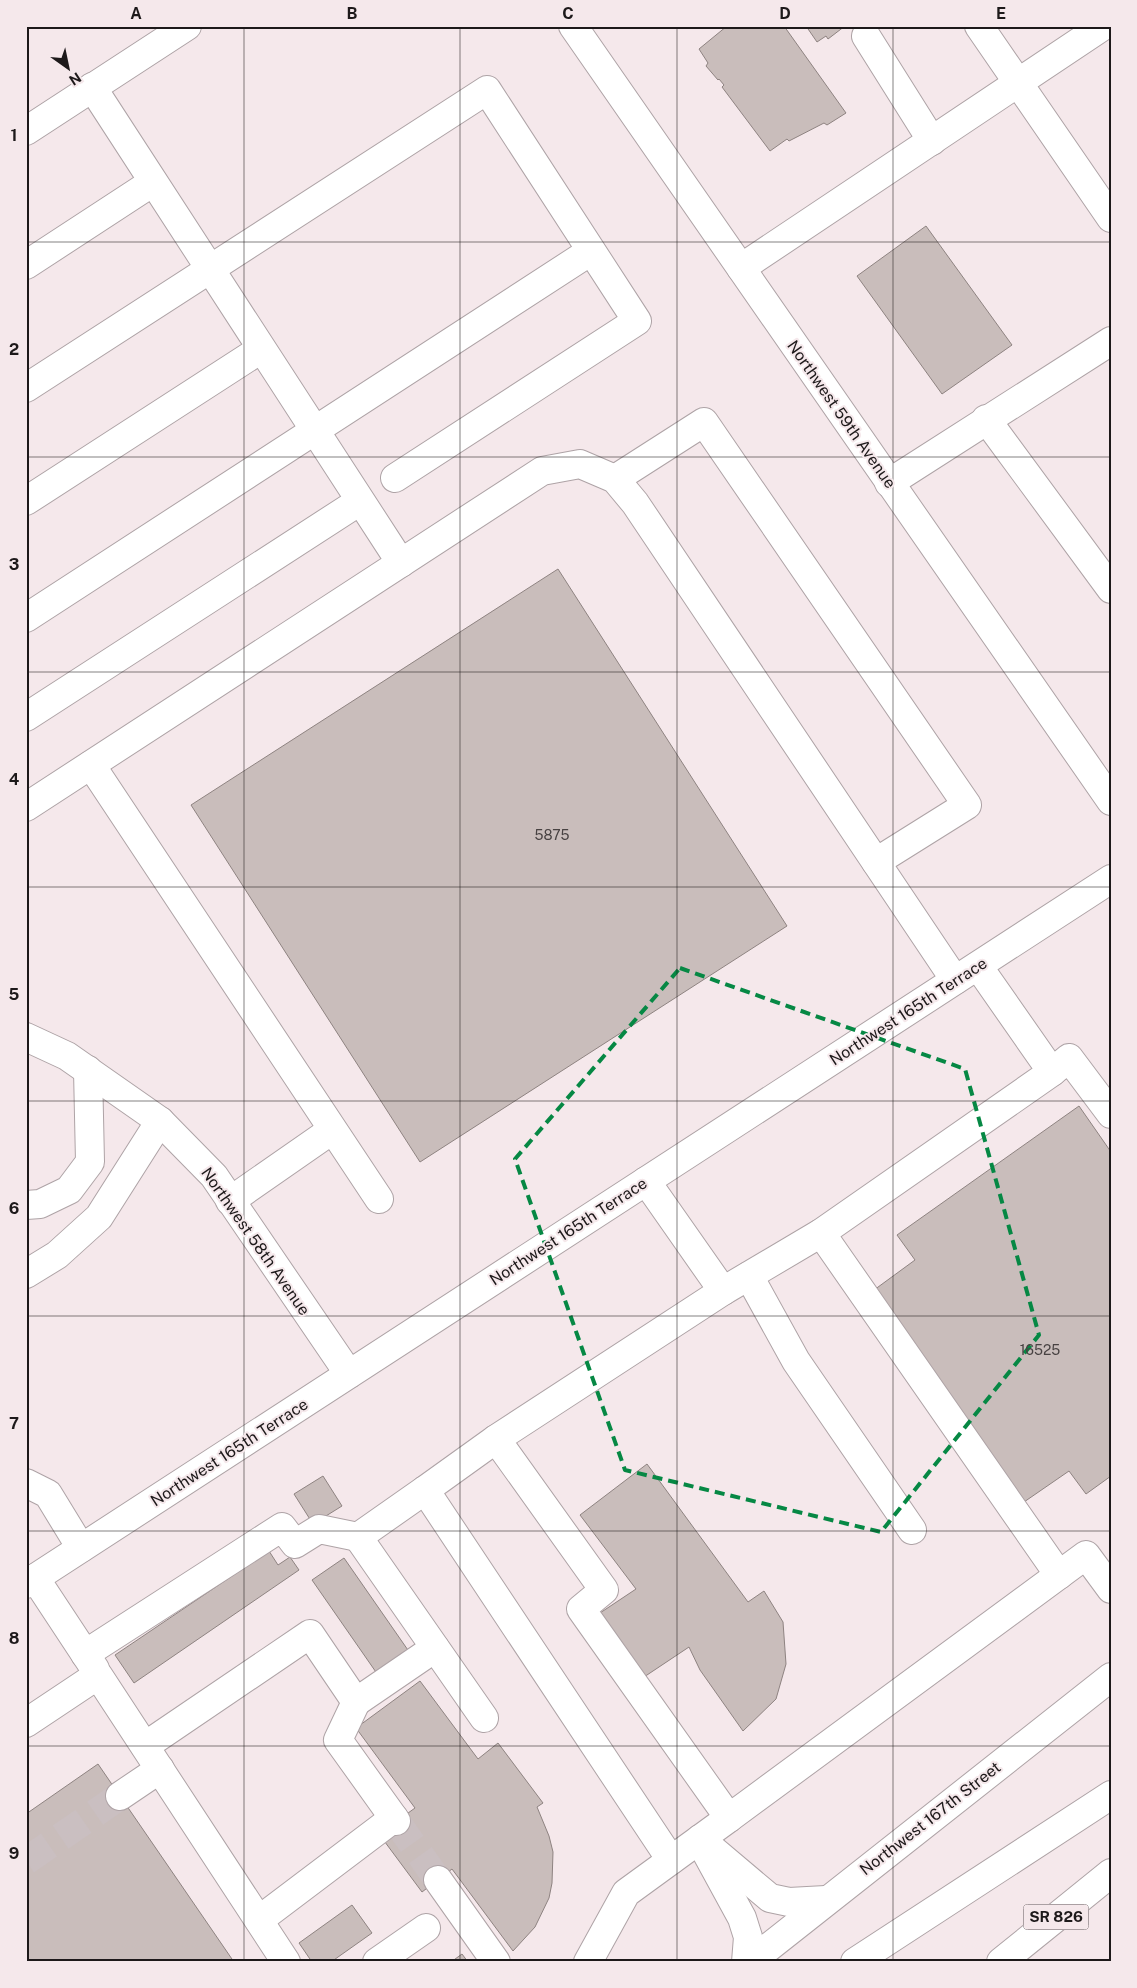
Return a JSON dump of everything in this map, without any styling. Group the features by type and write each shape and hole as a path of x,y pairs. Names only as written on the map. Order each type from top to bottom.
{"main road":[{"path":"26,130 187,26"},
{"path":"978,26 1111,218"},
{"path":"741,268 1103,26"},
{"name":"Northwest 59th Avenue","path":"575,27 1111,801"},
{"path":"866,36 932,141"},
{"path":"92,87 401,563"},
{"path":"26,388 486,90 636,321 395,478"},
{"path":"26,265 154,182"},
{"path":"26,618 591,251"},
{"path":"889,483 986,419 1111,341"},
{"path":"26,501 262,348"},
{"path":"986,419 1111,589"},
{"path":"615,479 704,422 967,804 876,862"},
{"path":"26,807 542,471 580,464 615,479 635,503 955,980"},
{"path":"26,717 360,501"},
{"path":"91,765 379,1199"},
{"name":"Northwest 165th Terrace","path":"31,1581 1111,879"},
{"path":"978,966 1052,1072"},
{"name":"Northwest 58th Avenue","path":"26,1036 67,1056 160,1121 214,1176 349,1374"},
{"path":"358,1537 496,1439 723,1291 821,1233 1052,1072 1069,1058 1111,1114"},
{"path":"26,1206 40,1204 69,1190 90,1162 88,1070"},
{"path":"26,1274 57,1255 99,1217 160,1121"},
{"path":"230,1201 332,1130"},
{"path":"646,1181 723,1291"},
{"path":"821,1233 1059,1575"},
{"path":"749,1276 796,1361 912,1530"},
{"path":"496,1439 604,1590 580,1609 729,1818"},
{"path":"26,1483 48,1494 81,1548"},
{"path":"425,1490 671,1860"},
{"path":"26,1724 91,1664 282,1527 295,1544 319,1529 358,1537 484,1718"},
{"path":"588,1962 626,1892 1086,1555 1106,1572"},
{"path":"31,1581 91,1664 286,1962"},
{"path":"145,1746 310,1634 356,1702"},
{"path":"258,1920 395,1819 338,1740 356,1702 435,1648"},
{"name":"Northwest 167th Street","path":"750,1962 826,1900 1111,1677"},
{"path":"120,1796 160,1768"},
{"path":"855,1962 1111,1796"},
{"path":"700,1839 770,1898 789,1902 826,1900"},
{"path":"700,1839 742,1918 748,1937 746,1962"},
{"name":"SR 826","path":"1001,1962 1111,1873"},
{"path":"438,1880 496,1962"},
{"path":"377,1962 426,1928"}],"highlighted area":[{"path":"680,968 965,1069 1039,1335 881,1532 625,1470 515,1159"}],"building":[{"path":"727,26 784,26 846,113 827,125 824,123 789,141 787,139 770,151 722,87 724,85 706,66 708,63 699,49"},
{"path":"806,26 845,26 828,39 826,36 817,42"},
{"path":"926,226 1012,345 942,394 857,276"},
{"path":"558,569 787,926 420,1162 191,805"},
{"path":"1079,1106 1111,1152 1111,1476 1086,1494 1069,1471 1024,1502 874,1290 915,1260 897,1235"},
{"path":"647,1464 748,1602 764,1591 783,1622 786,1664 776,1699 743,1731 700,1670 689,1647 644,1677 600,1613 636,1589 580,1515"},
{"path":"323,1476 342,1506 313,1524 294,1494"},
{"path":"269,1551 278,1565 290,1557 299,1570 134,1683 115,1655"},
{"path":"344,1558 410,1653 378,1675 312,1580"},
{"path":"420,1681 478,1759 498,1743 543,1803 537,1807 549,1836 553,1852 552,1883 549,1898 535,1927 513,1951 452,1869 422,1892 379,1834 415,1808 356,1728"},
{"path":"98,1764 234,1962 26,1962 26,1814"},
{"path":"352,1905 372,1933 331,1962 312,1962 299,1943"},
{"path":"462,1954 468,1962 451,1962"}],"tunnel":[{"path":"26,1861 120,1796"},
{"path":"396,1821 438,1880"}]}
